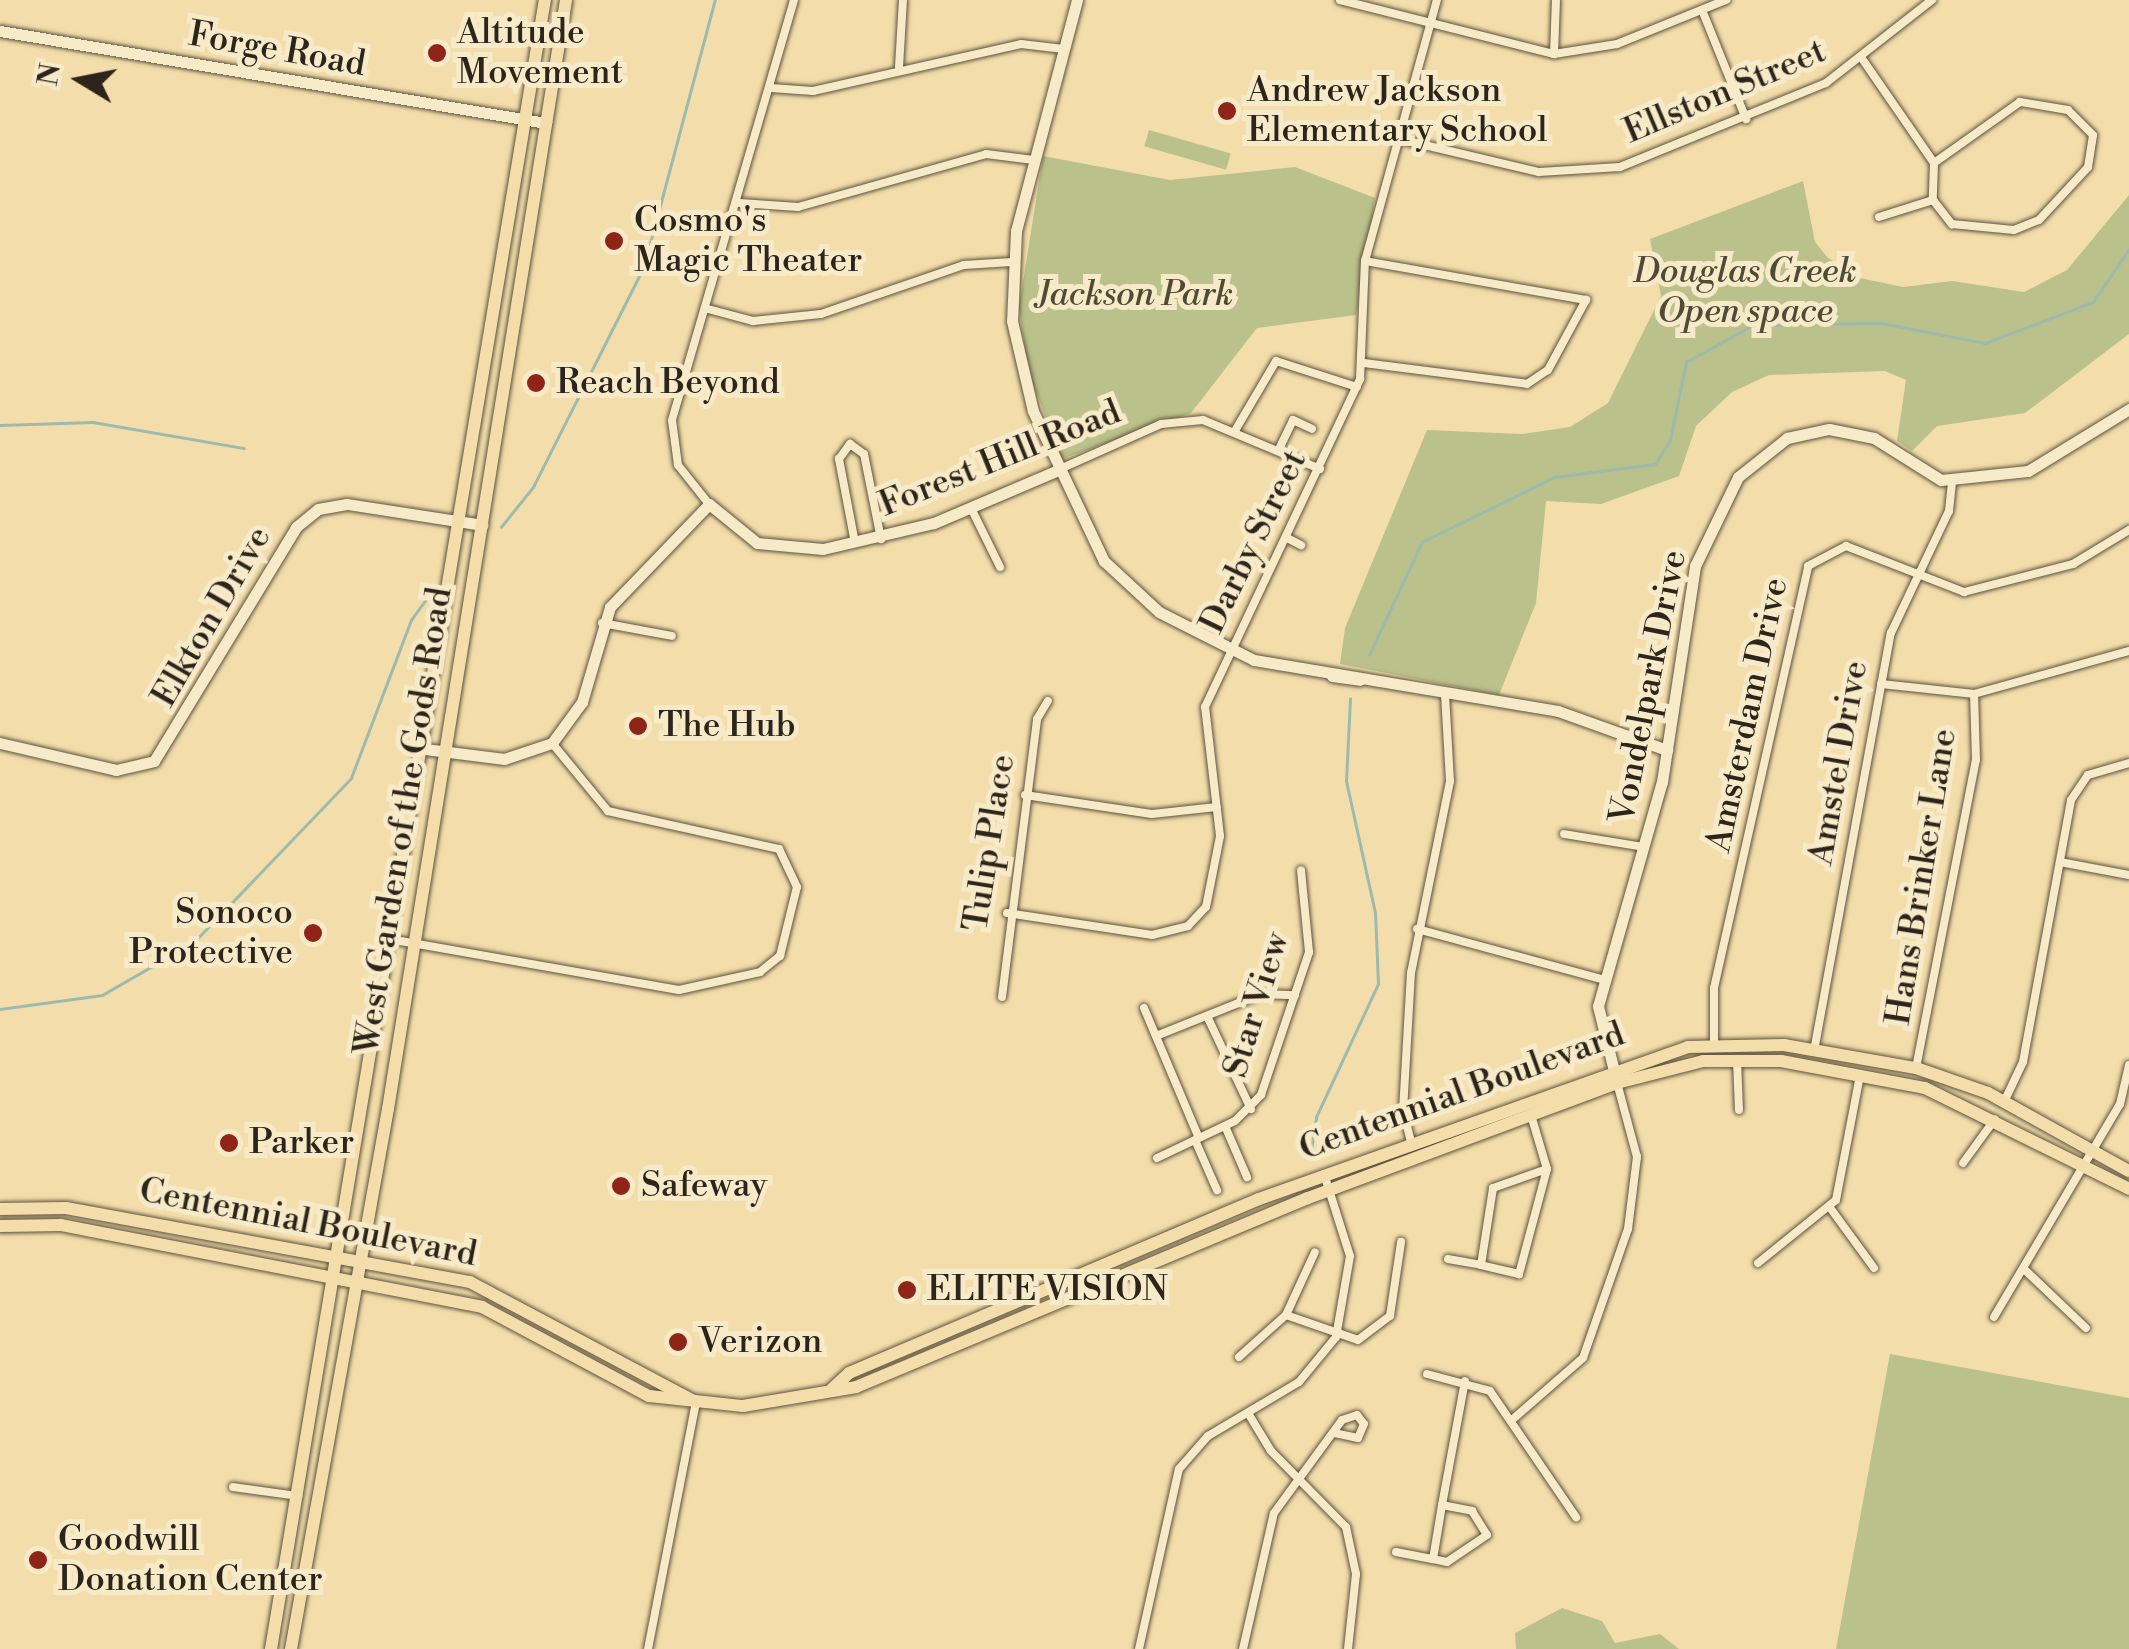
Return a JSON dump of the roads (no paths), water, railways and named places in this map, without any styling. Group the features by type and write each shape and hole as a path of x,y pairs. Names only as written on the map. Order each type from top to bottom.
{"main road":[{"name":"West Garden of the Gods Road","path":"271,1648 395,940 544,0"},
{"name":"West Garden of the Gods Road","path":"291,1649 416,943 566,0"},
{"name":"Centennial Boulevard","path":"832,1388 863,1367 1259,1199 1610,1068 1714,1043 1815,1049 1916,1068 2004,1102 2091,1155 2129,1171"},
{"name":"Centennial Boulevard","path":"0,1226 61,1226 358,1282 505,1315 634,1390 696,1402 763,1404 832,1388 856,1387 1308,1198 1617,1083 1737,1058 1810,1066 1926,1088 1996,1117 2084,1170 2129,1188"},
{"name":"Centennial Boulevard","path":"0,1210 66,1208 362,1262 504,1294 696,1402"}],"street":[{"path":"425,749 505,759 552,742 582,702 602,623 709,504 685,477 672,436 794,0"},
{"path":"899,67 903,0"},
{"path":"1077,0 1034,160 1012,262 1022,376 1058,470 1120,579 1159,612 1232,650 1332,676 1558,711 1667,750"},
{"path":"1340,0 1554,54 1597,50 1726,0"},
{"name":"Darby Street","path":"1008,914 1139,936 1176,932 1210,896 1217,807 1204,716 1358,388 1364,363 1366,261 1437,0"},
{"path":"1554,54 1556,0"},
{"name":"Ellston Street","path":"1399,139 1514,169 1570,172 1638,162 1746,119 1862,60 1932,0"},
{"path":"1702,10 1746,119"},
{"name":"Forge Road","path":"0,31 546,123"},
{"path":"771,88 801,93 899,67 1021,44 1064,49"},
{"path":"1862,60 1934,162 1933,200 1961,227 2027,226 2088,167 2094,135 2068,110 2020,102 1934,162"},
{"path":"740,203 798,207 993,153 1034,160"},
{"path":"1879,216 1933,200"},
{"path":"1364,363 1526,384 1548,370 1586,300 1366,261"},
{"path":"708,309 754,321 821,314 964,265 1012,262"},
{"path":"1236,428 1276,361 1358,388"},
{"path":"1952,481 2036,468 2129,409"},
{"path":"1279,449 1294,420 1312,429"},
{"name":"Forest Hill Road","path":"709,504 772,548 855,543 972,508 1162,424 1236,428 1320,469"},
{"name":"Vondelpark Drive","path":"1512,1420 1583,1358 1631,1218 1636,1144 1597,1015 1667,750 1695,566 1748,466 1786,438 1829,428 1874,438 1952,481"},
{"path":"855,543 839,460 850,444 864,454 881,538"},
{"name":"Amstel Drive","path":"1810,1066 1882,684 1914,577 1948,511 1952,481"},
{"name":"Elkton Drive","path":"0,743 116,770 154,761 302,519 347,504 482,525"},
{"path":"972,508 1000,568"},
{"name":"Amsterdam Drive","path":"1714,1043 1714,988 1796,590 1808,566 1836,547 1964,592 2073,564 2129,530"},
{"path":"1287,538 1301,546"},
{"path":"602,623 672,636"},
{"path":"1882,684 1974,694 2129,651"},
{"name":"Hans Brinker Lane","path":"1916,1068 1976,760 1974,694"},
{"path":"1411,1142 1403,1110 1418,928 1450,781 1445,695"},
{"name":"Tulip Place","path":"1002,996 1008,914 1025,794 1048,701"},
{"path":"395,940 679,990 760,972 780,956 797,887 779,849 608,811 552,742"},
{"path":"2004,1102 2023,1062 2074,790 2088,775 2129,763"},
{"path":"1025,794 1152,814 1217,807"},
{"path":"1564,834 1644,848"},
{"path":"2060,862 2129,875"},
{"name":"Star View","path":"1157,1158 1225,1126 1251,1109 1295,995 1311,928 1301,870"},
{"path":"1418,928 1605,980"},
{"path":"1156,1036 1272,991 1295,995"},
{"path":"1144,1008 1217,1190"},
{"path":"1206,1016 1251,1109"},
{"path":"1737,1058 1739,1110"},
{"path":"1994,1317 2120,1104 2129,1065"},
{"path":"1758,1263 1830,1209 1860,1075"},
{"path":"1448,1260 1519,1274 1547,1168 1531,1115"},
{"path":"1963,1164 1996,1117"},
{"path":"1225,1126 1247,1176"},
{"path":"1481,1266 1493,1188 1547,1168"},
{"path":"1139,1649 1179,1469 1200,1442 1299,1382 1336,1337 1350,1273 1330,1190 1321,1175"},
{"path":"1830,1209 1874,1268"},
{"path":"1286,1314 1353,1342 1390,1316 1401,1242"},
{"path":"1239,1357 1286,1314 1315,1252"},
{"path":"2025,1270 2086,1328"},
{"path":"1427,1374 1465,1381 1490,1391 1576,1517"},
{"path":"1433,1558 1465,1381"},
{"path":"648,1649 696,1402"},
{"path":"1248,1413 1300,1476 1333,1506 1354,1551 1348,1649"},
{"path":"1243,1649 1269,1524 1334,1433"},
{"path":"233,1487 298,1496"},
{"path":"1396,1552 1447,1562 1487,1535 1472,1512 1442,1505"}],"waterway":[{"path":"501,527 533,487 644,266 715,0"},
{"path":"1369,655 1422,542 1554,477 1655,464 1670,440 1686,362 1753,325 1881,323 1985,343 2093,302 2129,249"},
{"path":"0,425 93,422 244,448"},
{"path":"0,1009 102,995 194,942 351,778 411,620 431,592"},
{"path":"1311,1150 1316,1117 1378,984 1375,913 1346,781 1350,699"}],"place":[{"name":"Altitude Movement","path":"437,53"},
{"name":"Andrew Jackson Elementary School","path":"1227,111"},
{"name":"Cosmo's Magic Theater","path":"614,241"},
{"name":"Reach Beyond","path":"536,383"},
{"name":"The Hub","path":"638,726"},
{"name":"Sonoco Protective","path":"313,933"},
{"name":"Parker","path":"229,1143"},
{"name":"Safeway","path":"621,1186"},
{"name":"ELITE VISION","path":"907,1290"},
{"name":"Verizon","path":"678,1342"},
{"name":"Goodwill Donation Center","path":"38,1560"}],"park label":[{"name":"Douglas Creek Open space","path":"1745,292"},
{"name":"Jackson Park","path":"1135,295"}]}
